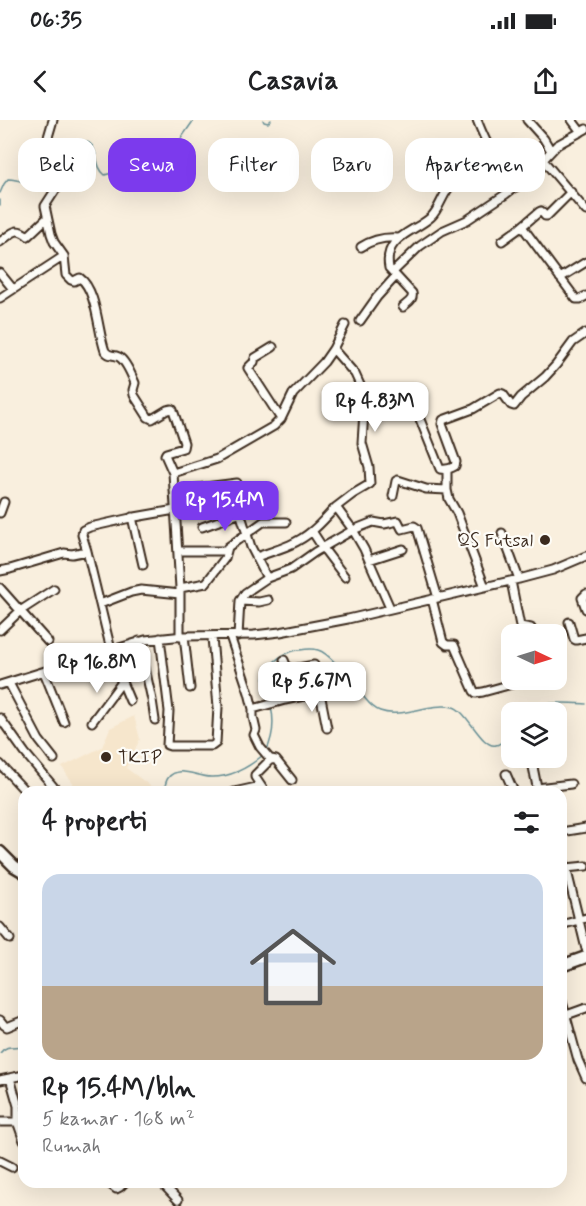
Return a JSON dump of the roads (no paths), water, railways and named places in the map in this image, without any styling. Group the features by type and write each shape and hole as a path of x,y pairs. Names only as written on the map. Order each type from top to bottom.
{"street":[{"path":"53,120 48,144 55,171 56,189 45,206 54,242 64,256 66,276 71,280 80,278 84,280 96,306 105,351 108,355 120,358 123,362 135,383 134,396 148,417 152,419 172,409 184,443 183,448 165,455 173,473 182,637 190,688"},
{"path":"477,120 484,138"},
{"path":"527,120 544,138 551,151"},
{"path":"545,157 563,141 584,131 572,120"},
{"path":"545,161 586,211"},
{"path":"403,307 411,300 412,293 388,265 389,253 398,238 429,218 447,192"},
{"path":"360,321 376,297 420,246 442,231 467,220 509,192"},
{"path":"502,241 540,211 547,216 571,192"},
{"path":"0,242 16,230 28,236 47,218"},
{"path":"520,228 524,229 576,299 586,296"},
{"path":"361,247 379,239 398,238"},
{"path":"0,298 64,256"},
{"path":"560,278 586,261"},
{"path":"0,273 13,289"},
{"path":"173,473 217,459 274,426 281,419 293,394 324,362 345,325"},
{"path":"417,412 440,469 455,466 456,462 442,424 443,420 473,409 500,393 514,406 545,377 573,342 586,333"},
{"path":"273,347 255,358 248,368 281,419"},
{"path":"256,557 289,546 312,531 336,507 370,484 368,461 362,443 365,396 355,374 333,349"},
{"path":"447,469 449,499 457,513 485,587"},
{"path":"393,496 398,480 422,488 447,490"},
{"path":"174,491 237,483"},
{"path":"235,495 256,557 267,578"},
{"path":"0,513 4,502"},
{"path":"336,507 353,530 390,608"},
{"path":"130,701 108,651 100,604 82,535 83,530 132,517 175,510"},
{"path":"202,527 241,513"},
{"path":"132,517 143,565"},
{"path":"238,636 240,601 245,594 267,578 291,569 353,530 375,522 384,525 398,521 403,530 416,526 435,598 443,642 447,645 454,645 476,693 501,687"},
{"path":"100,604 141,590 180,591 206,583 225,558 224,551 230,544 263,522 286,522"},
{"path":"312,531 345,577"},
{"path":"502,533 515,580 520,624"},
{"path":"369,560 403,549"},
{"path":"0,571 64,553 72,554 87,550"},
{"path":"178,551 224,551"},
{"path":"0,685 139,641 160,638 280,633 515,580 553,570 586,556"},
{"path":"0,588 48,642"},
{"path":"0,630 20,611 54,590"},
{"path":"586,594 582,597 586,609"},
{"path":"240,601 268,600"},
{"path":"569,622 574,639 586,638"},
{"path":"230,636 253,709 256,730 254,735 267,756 276,760 292,780"},
{"path":"160,638 169,711 167,745 170,747 214,746 216,743 218,707 212,637"},
{"path":"139,641 155,720"},
{"path":"284,660 293,698"},
{"path":"288,670 314,665"},
{"path":"44,672 64,722"},
{"path":"92,722 122,682"},
{"path":"9,683 39,740 54,759"},
{"path":"253,709 346,687"},
{"path":"320,693 327,728"},
{"path":"0,718 53,786"},
{"path":"261,786 255,775 267,756"},
{"path":"0,764 20,786"},
{"path":"533,768 536,786"},
{"path":"506,774 511,786"},
{"path":"560,786 571,784"},
{"path":"567,831 586,828"},
{"path":"0,852 18,868"},
{"path":"567,868 586,866"},
{"path":"567,871 582,919 586,949"},
{"path":"567,923 582,919"},
{"path":"0,927 10,939"},
{"path":"567,964 586,957"},
{"path":"567,1015 586,1008"},
{"path":"0,1020 7,1027 18,1022"},
{"path":"567,1028 586,1078"},
{"path":"0,1080 18,1076"},
{"path":"0,1122 18,1122 18,1106 10,1078"},
{"path":"0,1161 12,1167"},
{"path":"167,1188 178,1200"}],"waterway":[{"path":"96,157 105,175 115,172 142,175 150,172 165,160 194,120"},
{"path":"263,120 268,123 271,120"},
{"path":"0,193 8,179 18,181"},
{"path":"0,200 0,205"},
{"path":"270,702 264,680 272,664 291,652 314,649 330,657 370,705 380,711 397,713 444,706 453,707 464,715 485,741 491,745 501,742"},
{"path":"567,703 586,704"},
{"path":"266,752 273,730 271,707"},
{"path":"165,786 168,778 177,772 219,777 246,768 263,755"},
{"path":"0,1053 8,1047 18,1046"}],"place":[{"name":"QS Futsal","path":"545,540"},
{"name":"TKIP","path":"106,757"}]}
